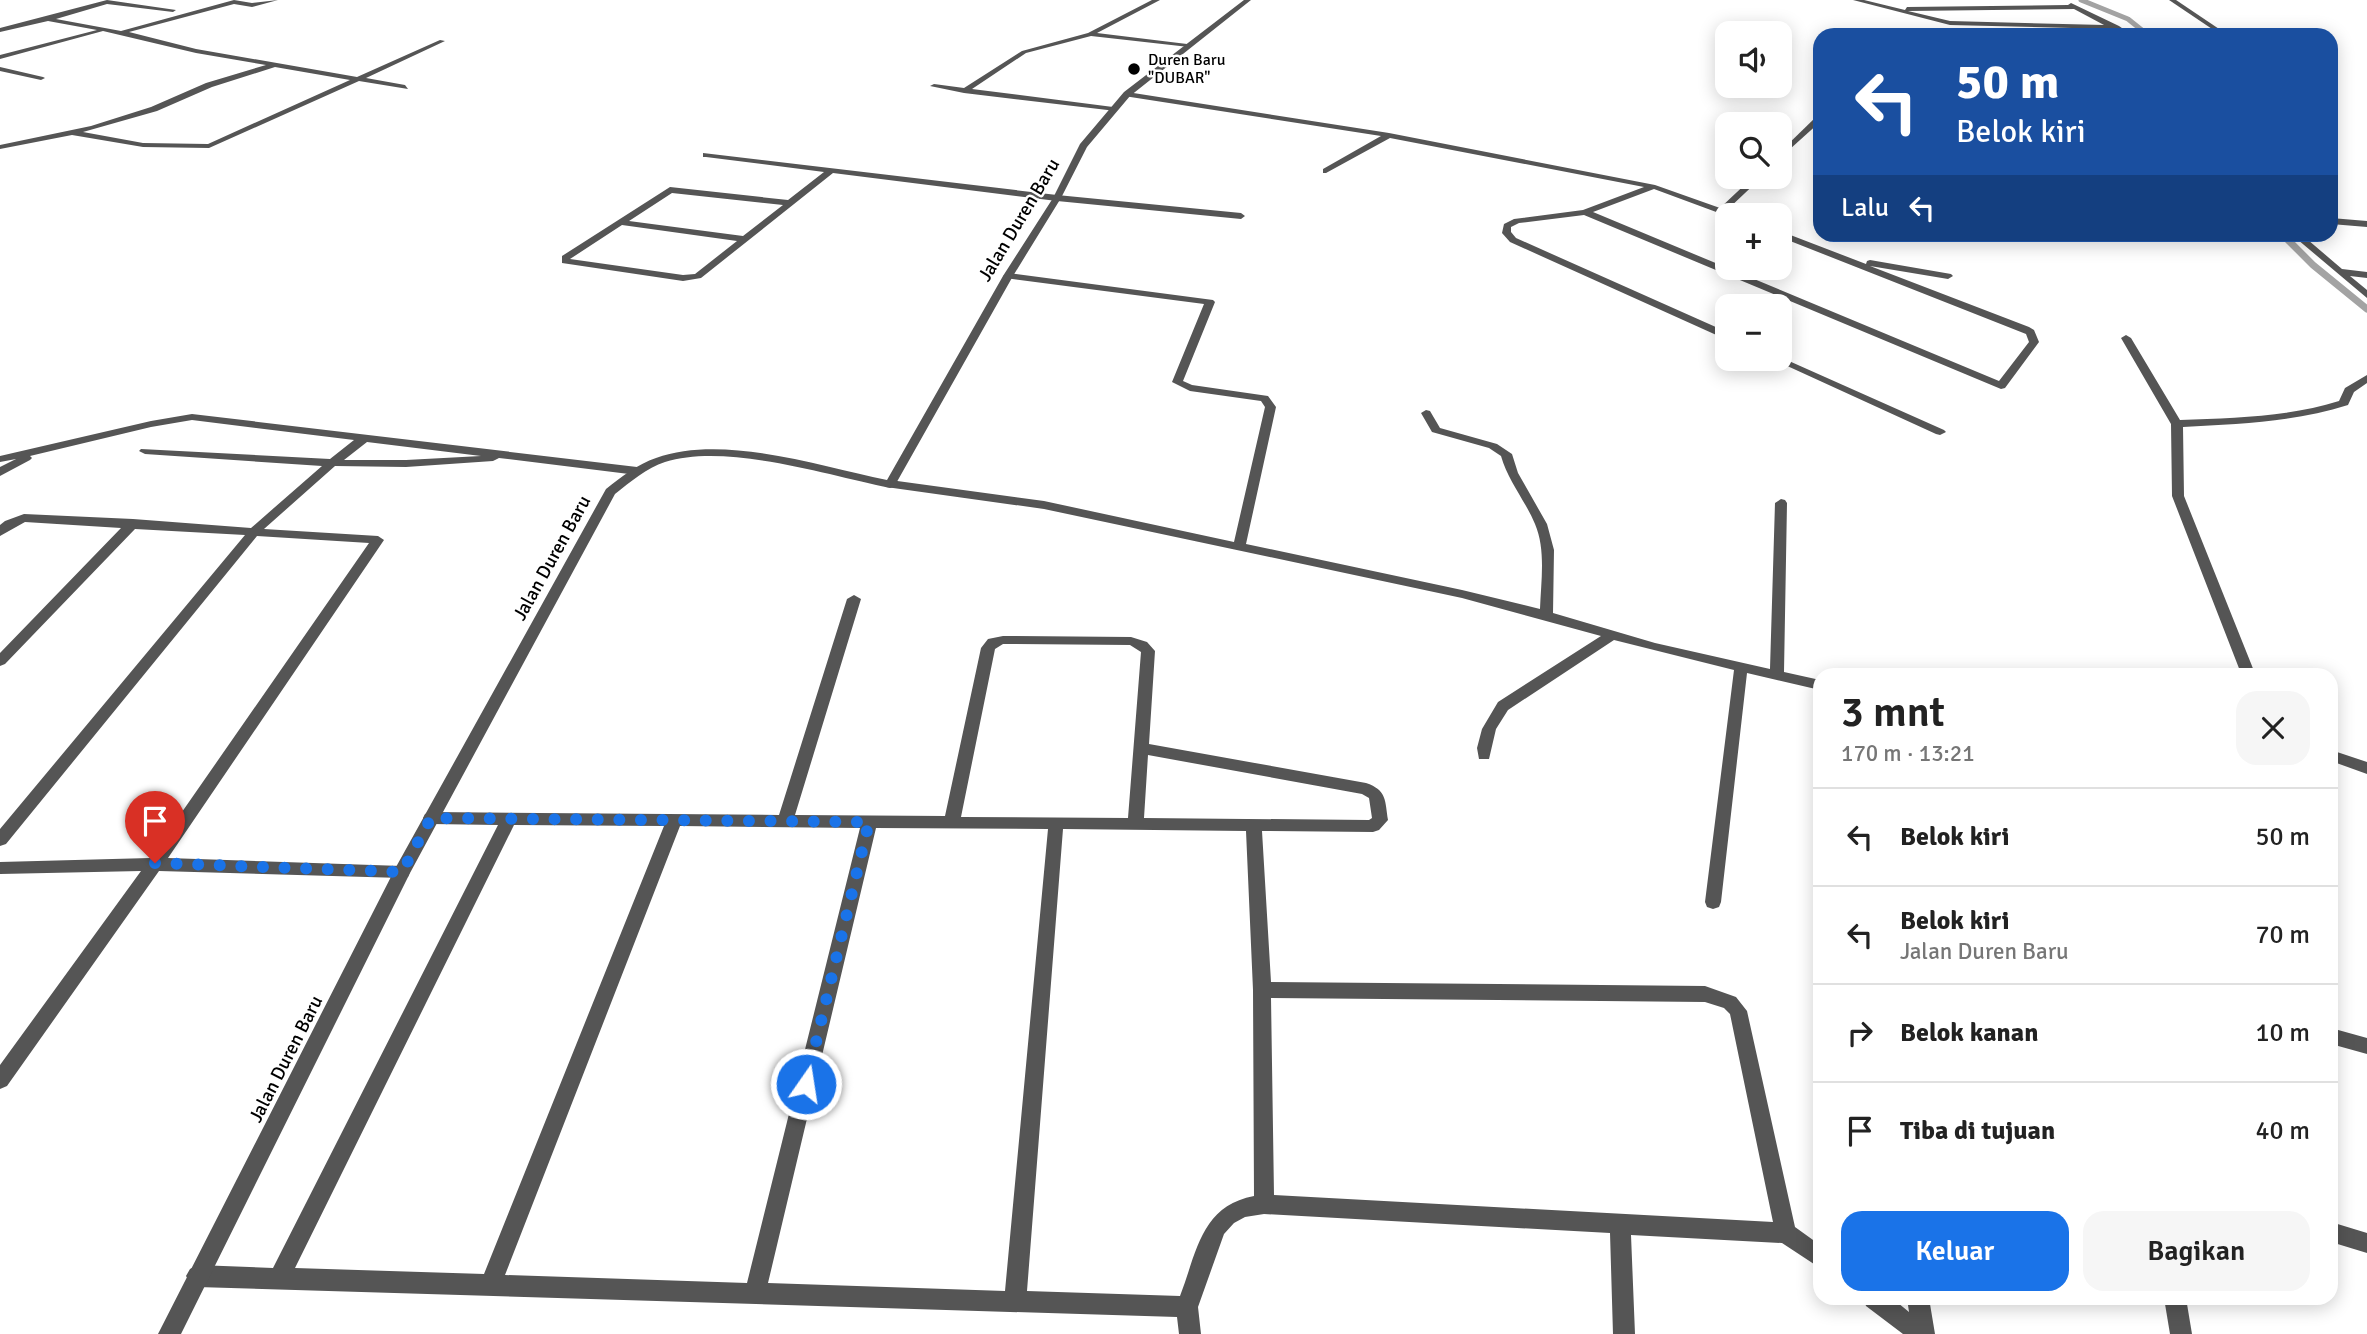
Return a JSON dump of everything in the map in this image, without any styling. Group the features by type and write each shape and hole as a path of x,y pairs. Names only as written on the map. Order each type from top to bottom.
{"street":[{"path":"122,32 234,2 252,5 275,0"},
{"path":"1142,0 1156,1"},
{"name":"Jalan Duren Baru","path":"169,1334 402,872 610,492 637,471 663,459 700,453 741,455 890,484 1008,276 1057,198 1083,146 1127,94 1248,0"},
{"path":"1856,0 1950,23 2117,27"},
{"path":"2053,0 2078,7 2117,27"},
{"path":"2172,0 2214,28"},
{"path":"0,30 110,1 173,10"},
{"path":"964,91 1024,52 1090,34 1156,1"},
{"path":"1892,9 2078,7"},
{"path":"48,19 122,32 196,51 405,87"},
{"path":"1,56 104,29"},
{"path":"1090,34 1187,46"},
{"path":"74,133 143,145 200,147 217,143 442,41"},
{"path":"0,147 74,133 153,109 209,85 275,64"},
{"path":"0,69 41,78"},
{"path":"934,86 1113,109"},
{"path":"1127,94 1389,135 1655,187 1715,209"},
{"path":"1792,145 1813,125"},
{"path":"1326,172 1389,135"},
{"path":"706,155 1057,198 1241,216"},
{"path":"790,202 670,190 565,258 565,261 690,278 698,276 832,170"},
{"path":"1655,187 1585,212 1517,221 1507,226 1506,233 1513,240 1715,331"},
{"path":"1730,203 1745,189"},
{"path":"1585,212 2001,386 2034,342 2030,332 2025,329 1792,239"},
{"path":"619,222 745,239"},
{"path":"2338,222 2367,224"},
{"path":"2305,242 2367,295"},
{"path":"1841,259 1948,276"},
{"path":"2341,272 2367,275"},
{"path":"1008,276 1210,302 1177,382 1190,388 1264,398 1271,407 1239,546"},
{"path":"2126,338 2177,424 2178,496 2246,668"},
{"path":"1792,366 1940,432"},
{"path":"2177,424 2264,418 2328,409 2344,403 2349,390 2367,378"},
{"path":"1426,413 1436,430 1493,446 1506,454 1512,473 1541,524 1548,550 1545,615"},
{"path":"0,459 192,417 637,471"},
{"path":"0,840 255,531 364,438"},
{"path":"0,472 42,449"},
{"path":"145,451 332,463 456,462 519,455"},
{"path":"890,484 1016,500 1462,594 1612,635 1813,683"},
{"path":"1777,675 1781,503"},
{"path":"0,532 9,524 24,518 378,540 155,863 0,1080"},
{"path":"0,661 133,523"},
{"path":"785,821 854,598"},
{"path":"1484,755 1485,737 1492,720 1503,706 1612,635"},
{"path":"952,822 988,648 993,642 1003,639 1131,641 1142,645 1148,651 1136,823"},
{"path":"1713,902 1741,667"},
{"path":"431,818 1373,826 1380,820 1378,798 1366,789 1142,748"},
{"path":"2338,758 2367,768"},
{"path":"279,1278 509,819"},
{"path":"490,1285 674,820"},
{"path":"755,1294 869,822"},
{"path":"1015,1302 1056,823"},
{"path":"1254,824 1262,990 1264,1204"},
{"path":"0,868 155,863 402,872"},
{"path":"1262,990 1705,994 1730,1002 1738,1011 1786,1233"},
{"path":"2338,1038 2367,1046"},
{"path":"1190,1334 1187,1307 1216,1228 1227,1216 1264,1204 1786,1233 1813,1253"},
{"path":"1620,1224 1624,1334"},
{"path":"2338,1234 2367,1242"},
{"path":"197,1276 1187,1307"},
{"path":"1884,1305 1923,1334"},
{"path":"1919,1305 1923,1334"},
{"path":"2176,1305 2181,1334"}],"waterway":[{"path":"2081,0 2128,19 2139,28"},
{"path":"2290,242 2313,265 2367,309"}],"place":[{"name":"Duren Baru \"DUBAR\"","path":"1134,69"}],"route":[{"path":"155,863 402,872 431,818 869,822 806,1084"}]}
